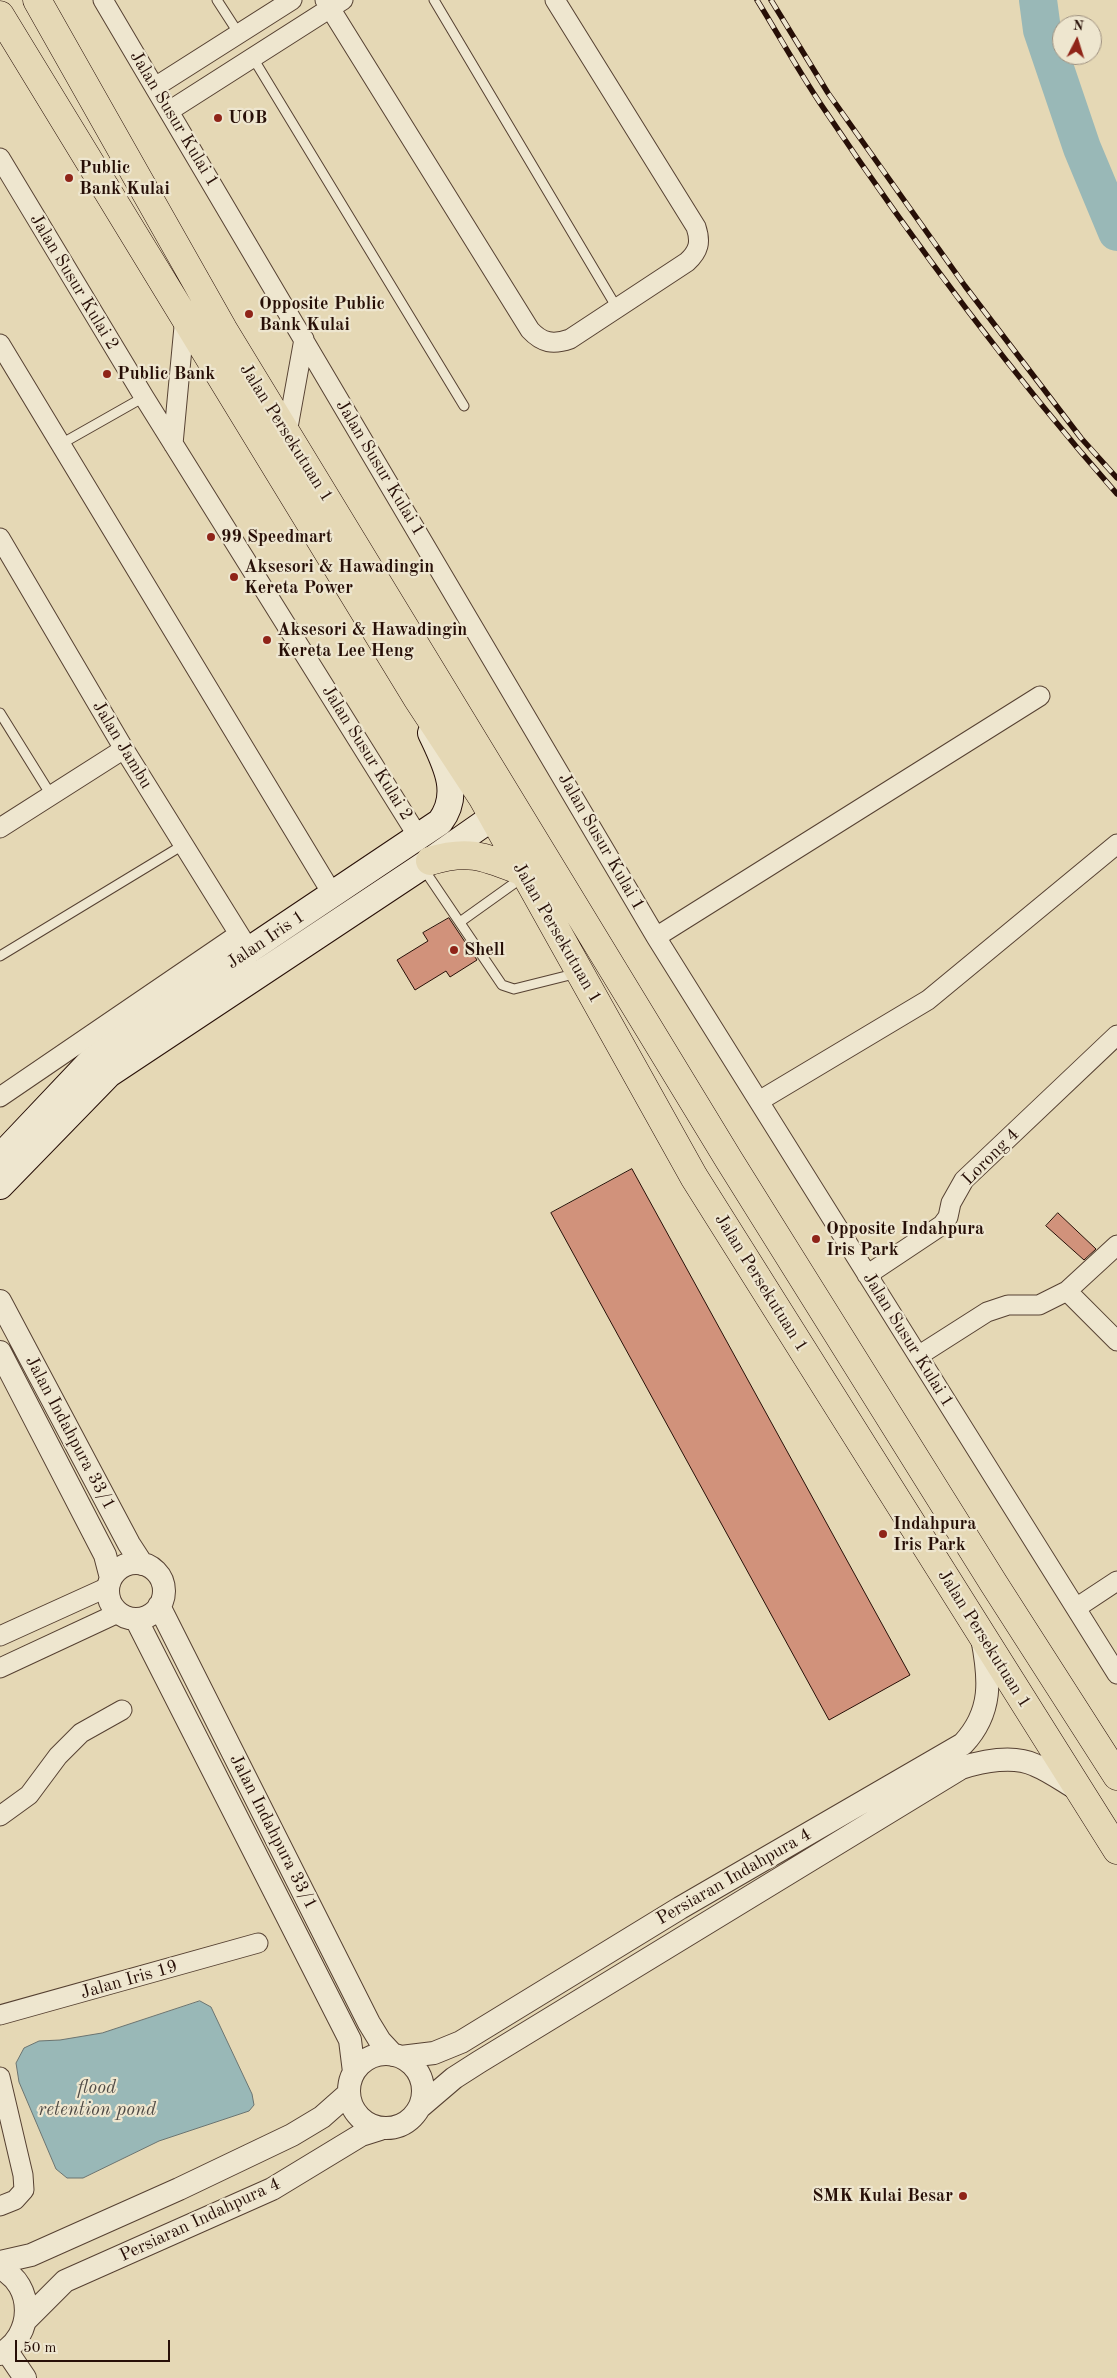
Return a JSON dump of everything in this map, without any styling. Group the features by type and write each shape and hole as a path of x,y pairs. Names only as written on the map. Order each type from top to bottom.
{"highway":[{"name":"Jalan Persekutuan 1","path":"37,0 210,310 502,785 729,1160 994,1584 1117,1776"},
{"name":"Jalan Persekutuan 1","path":"0,15 417,698 493,817 523,874 694,1177 1117,1850"},
{"path":"493,817 502,785"},
{"path":"424,855 473,854 523,874"}],"main road":[{"name":"Jalan Iris 1","path":"0,1186 109,1074 424,855 440,822 449,811 452,793 440,753 417,698"},
{"name":"Jalan Iris 1","path":"0,1157 90,1062 244,942 333,896 424,855 493,817"}],"street":[{"name":"Jalan Susur Kulai 1","path":"103,0 656,937 1117,1674"},
{"path":"155,87 292,0"},
{"path":"169,112 253,58 333,3 530,330 538,338 548,342 559,343 570,339 687,262 694,256 699,247 699,237 696,227 555,0"},
{"name":"Jalan Susur Kulai 2","path":"0,158 424,855"},
{"path":"173,444 185,316"},
{"path":"286,434 304,339"},
{"path":"0,344 333,896"},
{"name":"Jalan Jambu","path":"0,538 124,750 244,942"},
{"path":"656,937 1040,696"},
{"path":"0,828 124,750"},
{"path":"759,1101 928,1000 1117,844"},
{"path":"0,1097 244,942"},
{"name":"Lorong 4","path":"867,1275 942,1225 948,1217 951,1203 964,1180 1117,1035"},
{"path":"918,1356 987,1312 1008,1305 1039,1305 1067,1291 1117,1245"},
{"path":"1067,1291 1117,1341"},
{"name":"Jalan Indahpura 33/1","path":"0,1301 129,1544 142,1564"},
{"name":"Jalan Indahpura 33/1","path":"0,1352 105,1555 109,1583"},
{"path":"0,1636 109,1583 117,1570 125,1565 142,1564 157,1573 162,1581 163,1598 154,1613 127,1616 0,1668"},
{"path":"1076,1608 1117,1581"},
{"path":"109,1583 112,1606 127,1616"},
{"name":"Jalan Indahpura 33/1","path":"159,1606 369,2023 380,2041 397,2056"},
{"name":"Jalan Indahpura 33/1","path":"127,1616 350,2040 354,2072"},
{"name":"Persiaran Indahpura 4","path":"354,2072 368,2058 377,2055 397,2056 434,2053 461,2042 688,1904 963,1744 975,1731 983,1715 988,1684 982,1635"},
{"path":"0,1816 29,1795 58,1756 82,1733 122,1710"},
{"name":"Persiaran Indahpura 4","path":"3,2352 22,2332 26,2320 65,2281 272,2189 361,2135 380,2128 390,2129 408,2122 420,2107 454,2078 478,2062 961,1768 990,1762 1034,1764 1077,1789"},
{"name":"Jalan Iris 19","path":"0,2015 258,1944"},
{"path":"397,2056 414,2066 422,2081 424,2090 420,2107"},
{"path":"354,2072 349,2082 348,2094 355,2113 371,2126 380,2128"},
{"path":"0,2077 23,2175 24,2190 15,2200 0,2206"},
{"name":"Persiaran Indahpura 4","path":"0,2262 31,2255 179,2189 283,2139 322,2117 348,2094"},
{"path":"0,2268 12,2276 20,2286 26,2303 26,2320"},
{"path":"3,2352 25,2378"}],"lane":[{"path":"217,0 239,34"},
{"path":"434,0 617,308"},
{"path":"253,58 464,406"},
{"path":"60,444 144,396"},
{"path":"0,713 51,796"},
{"path":"0,956 183,845"},
{"path":"424,855 460,922 502,985 514,989 580,972"},
{"path":"460,922 523,874"}],"water":[{"name":"flood retention pond","path":"200,2001 211,2007 252,2094 254,2105 249,2111 159,2141 83,2178 67,2178 56,2169 19,2082 16,2063 24,2048 39,2041 60,2040 102,2033"}],"building":[{"path":"449,918 477,960 450,977 446,971 415,990 397,960 428,941 423,933"},
{"path":"632,1169 910,1675 829,1720 551,1213"},
{"path":"1058,1213 1096,1249 1084,1260 1046,1226"}],"waterway":[{"path":"1038,0 1042,30 1082,148 1117,232"}],"railway":[{"path":"757,0 820,103 925,254 1038,400 1117,494"},
{"path":"771,0 828,93 965,286 1081,438 1117,478"}],"place":[{"name":"UOB","path":"218,118"},
{"name":"Public Bank Kulai","path":"69,178"},
{"name":"Opposite Public Bank Kulai","path":"249,314"},
{"name":"Public Bank","path":"107,374"},
{"name":"99 Speedmart","path":"211,537"},
{"name":"Aksesori & Hawadingin Kereta Power","path":"234,577"},
{"name":"Aksesori & Hawadingin Kereta Lee Heng","path":"267,640"},
{"name":"Shell","path":"454,950"},
{"name":"Opposite Indahpura Iris Park","path":"816,1239"},
{"name":"Indahpura Iris Park","path":"883,1534"},
{"name":"SMK Kulai Besar","path":"963,2196"}]}
